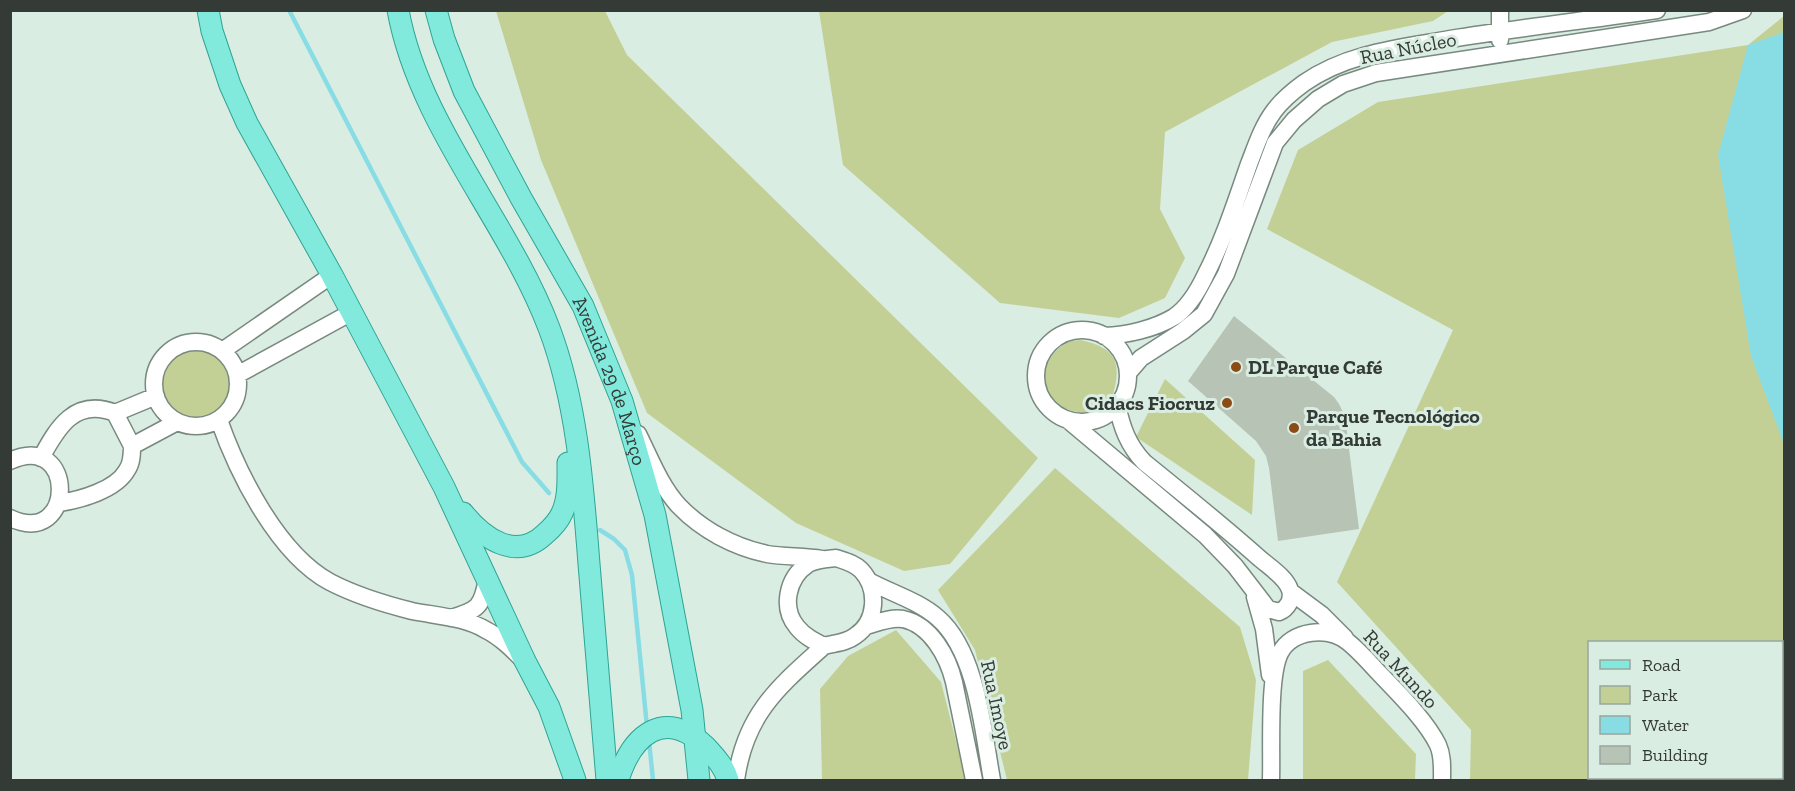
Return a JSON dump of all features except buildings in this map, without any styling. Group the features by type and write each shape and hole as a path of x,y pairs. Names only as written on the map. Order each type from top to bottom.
{"main road":[{"path":"208,10 212,31 230,85 248,123 352,312 444,487 525,661 549,707 575,780"},
{"name":"Avenida 29 de Março","path":"398,10 419,81 459,160 519,262 550,330 571,408 584,501 607,780"},
{"name":"Avenida 29 de Março","path":"436,10 444,39 464,91 521,198 583,306 622,401 655,515 692,710 689,734 699,780"},
{"path":"444,487 473,526 484,536 510,546 538,541 555,525 563,512 568,491 571,408"},
{"path":"621,771 631,748 640,738 657,728 668,726 689,734 719,762 728,780"}],"street":[{"path":"1499,53 1500,10"},
{"name":"Rua Núcleo","path":"1104,336 1134,332 1156,325 1174,317 1187,305 1198,290 1213,260 1262,133 1273,112 1292,93 1330,68 1364,55 1500,31 1657,10"},
{"name":"Rua Núcleo","path":"1128,373 1141,358 1184,331 1204,314 1226,274 1275,143 1294,120 1317,99 1343,84 1376,73 1709,22 1743,10"},
{"path":"222,351 332,275"},
{"path":"237,375 352,312"},
{"path":"1068,420 1082,422 1095,420 1107,414 1124,394 1128,373 1125,360 1118,348 1104,336 1085,330 1074,330 1063,334 1051,342 1042,354 1037,368 1040,395 1052,410 1068,420 1205,535 1235,567 1268,609 1278,612 1285,609 1291,592"},
{"path":"197,342 210,344 222,351 232,362 237,375 238,390 228,412 219,420 205,426 191,426 177,422 160,406 156,396 154,383 163,358 173,349 185,344 197,342"},
{"path":"41,458 58,427 72,417 89,409 98,408 115,413 156,396"},
{"path":"622,401 659,475 678,506 707,530 740,546 769,554 822,559 836,558 849,562 861,570 873,593 874,604 866,626 856,636 844,642 824,646 782,684 762,708 747,734 736,780"},
{"path":"1117,405 1127,440 1138,456 1284,580 1291,592 1322,615 1347,641"},
{"path":"59,503 90,495 116,481 129,468 132,446 115,413"},
{"path":"219,420 248,485 281,538 302,562 329,581 369,598 450,618 486,630 525,661"},
{"path":"132,446 177,422"},
{"path":"10,461 19,457 41,458 57,472 62,492 59,503 48,517 28,523 10,518"},
{"path":"822,559 809,564 798,573 790,585 788,599 789,613 795,626 805,636 824,646"},
{"path":"450,618 476,609 484,598 487,579"},
{"name":"Rua Imoye","path":"869,582 924,608 938,617 954,636 970,669 992,780"},
{"path":"1253,590 1267,648 1272,699"},
{"name":"Rua Imoye","path":"866,626 890,619 902,619 913,623 929,635 944,653 954,682 974,780"},
{"name":"Rua Mundo","path":"1271,780 1272,699 1278,657 1284,646 1296,637 1322,632 1347,641 1402,698 1433,736 1442,758 1442,780"}],"green space":[{"path":"496,11 605,11 627,55 1038,458 950,564 904,571 796,523 647,413 541,160"},
{"path":"819,11 1448,11 1433,21 1332,42 1165,132 1160,209 1185,258 1165,298 1119,318 1000,303 843,165"},
{"path":"1784,16 1784,780 1470,780 1471,730 1337,582 1453,330 1267,229 1298,150 1378,102 1748,45"},
{"path":"1080,340 1103,348 1115,360 1117,368 1111,401 1085,414 1058,407 1049,397 1044,386 1044,371 1049,358 1065,342"},
{"path":"196,351 209,354 219,361 226,371 229,384 226,397 219,407 209,414 196,417 183,414 173,407 166,397 163,384 166,371 173,361 183,354"},
{"path":"1165,379 1255,460 1252,515 1136,437"},
{"path":"1055,468 1240,627 1256,680 1248,780 1007,780 975,650 938,590"},
{"path":"896,630 941,682 966,780 822,780 820,689 848,656"},
{"path":"1328,660 1416,754 1415,780 1303,780 1303,671"}],"water":[{"path":"1784,32 1784,444 1751,356 1718,155 1748,45"}],"waterway":[{"path":"289,10 522,462 549,493"},
{"path":"600,530 625,550 632,575 647,727"},
{"path":"649,741 653,780"}],"place":[{"name":"DL Parque Café","path":"1236,367"},
{"name":"Cidacs Fiocruz","path":"1227,403"},
{"name":"Parque Tecnológico da Bahia","path":"1294,428"}]}
